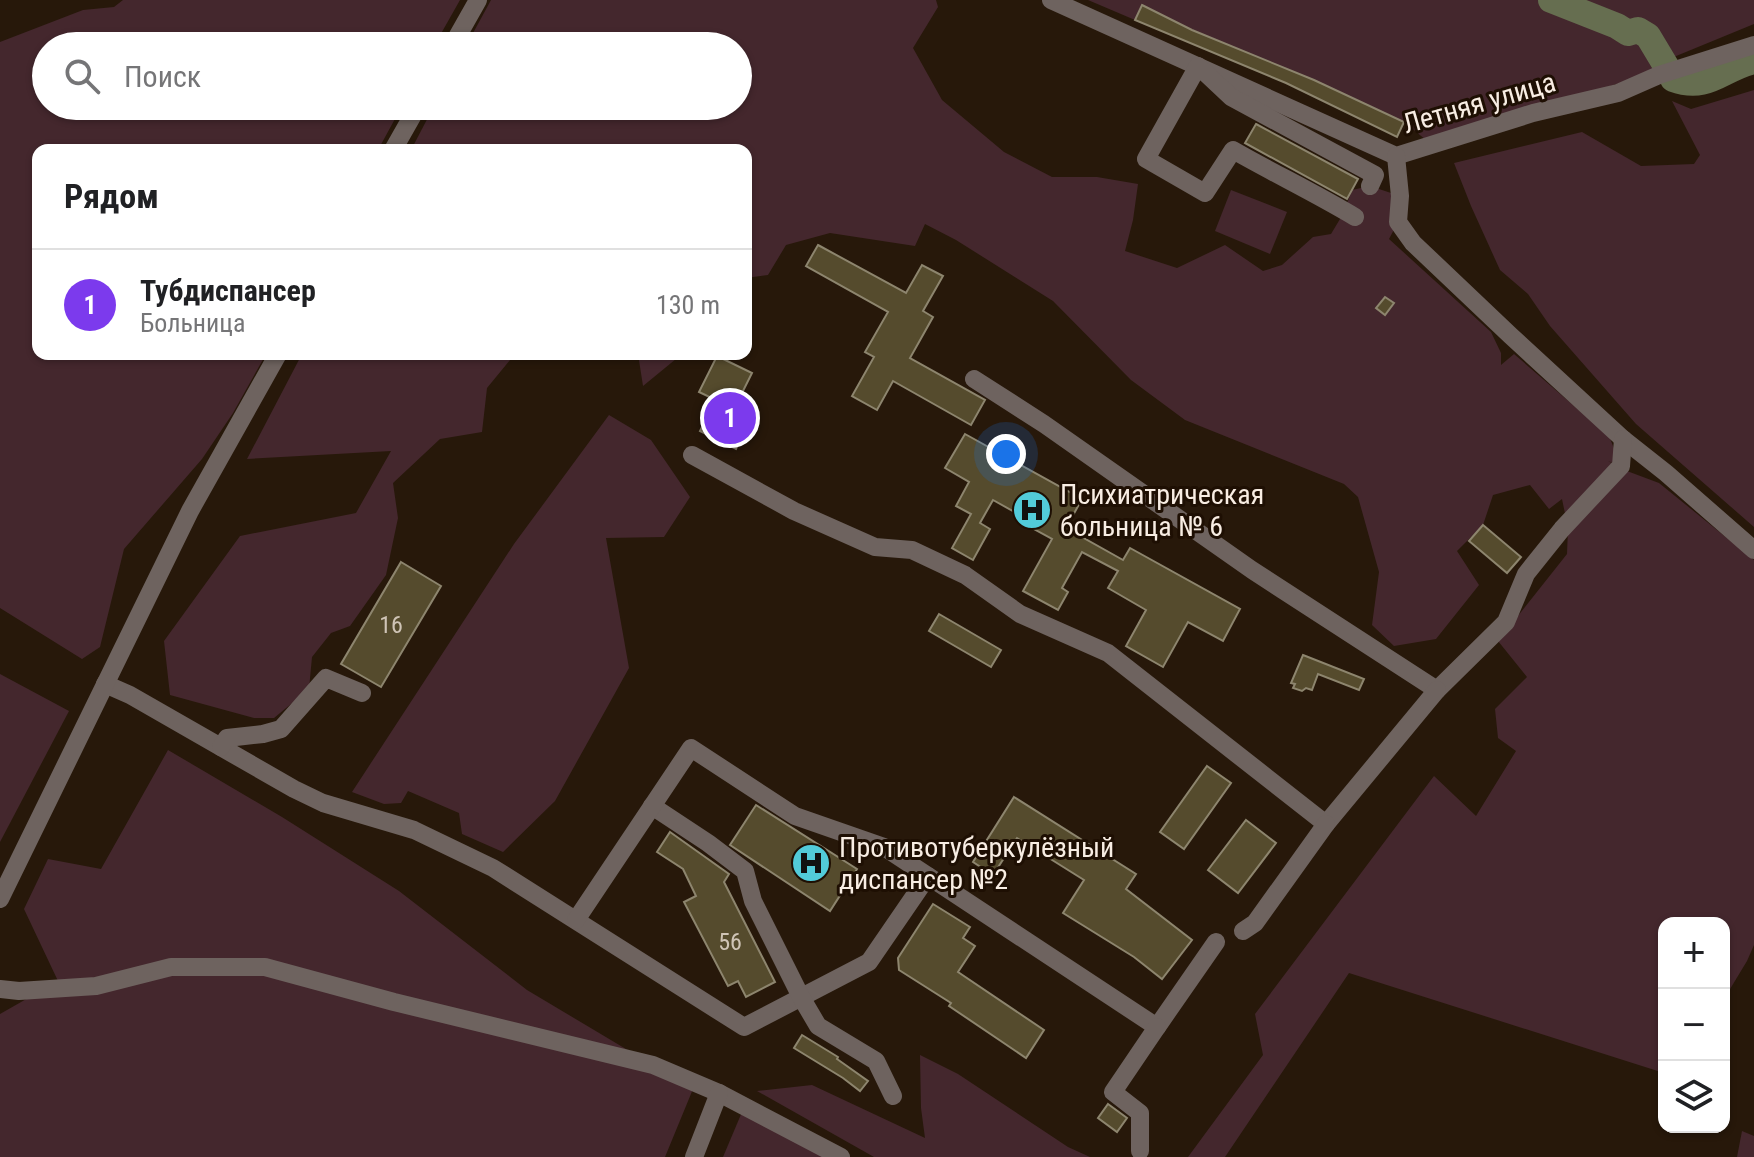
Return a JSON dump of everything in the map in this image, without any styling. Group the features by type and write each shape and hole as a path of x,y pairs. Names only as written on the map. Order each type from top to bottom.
{"street":[{"path":"460,32 478,0"},
{"name":"Летняя улица","path":"1051,0 1396,156 1533,113 1618,93 1659,75 1754,45"},
{"path":"1355,217 1233,150 1205,193 1146,159 1198,66 1231,97 1375,175 1370,186"},
{"path":"396,144 410,120"},
{"path":"1396,156 1400,196 1398,222 1413,243 1623,439 1754,550"},
{"path":"0,899 190,511 275,360"},
{"path":"974,379 1044,424 1252,570 1437,690"},
{"path":"1243,931 1255,923 1326,824 1437,690 1506,622 1526,574 1562,529 1621,466 1623,439"},
{"path":"692,455 794,511 875,547 912,550 965,575 1020,614 1108,653 1326,824"},
{"path":"221,747 227,738 281,729 326,678 362,693"},
{"path":"105,684 323,803 414,830 493,868 744,1027 869,962 928,876"},
{"path":"576,920 691,748 795,816 884,847 1157,1027"},
{"path":"652,806 745,871 753,901 818,1026 876,1061 893,1096"},
{"path":"1140,1151 1140,1113 1113,1092 1216,942"},
{"path":"0,989 19,991 96,986 171,967 265,967 653,1065 719,1093 841,1157"},
{"path":"694,1157 719,1093"}],"shaded area":[{"path":"123,0 460,0 442,32 32,32 32,120 394,120 381,144 32,144 32,360 263,360 233,413 202,459 124,549 100,647 82,659 0,608 0,42 83,10 114,7"},
{"path":"491,0 936,0 938,7 913,48 942,100 1004,152 1052,177 1097,177 1138,184 1125,251 1177,268 1225,245 1263,271 1282,265 1313,237 1331,234 1352,190 1370,186 1400,196 1398,222 1389,239 1491,332 1501,353 1501,365 1514,354 1609,436 1621,466 1608,461 1659,483 1754,560 1754,945 1730,989 1730,917 1658,917 1658,1071 1349,973 1225,1157 1188,1157 1263,1055 1255,1014 1434,776 1476,816 1516,751 1498,738 1495,709 1527,677 1498,641 1567,554 1568,528 1562,499 1549,509 1530,485 1493,495 1483,525 1457,551 1479,585 1436,639 1394,646 1372,625 1379,572 1358,497 1344,484 1185,420 1131,380 1053,301 925,224 915,246 830,233 786,245 768,275 752,277 752,144 414,144 427,120 752,120 752,32 474,32"},
{"path":"1088,0 1754,0 1754,24 1664,61 1666,66 1659,75 1616,84 1533,113 1426,140 1404,122 1142,5 1135,20"},
{"path":"1754,90 1754,527 1636,424 1550,326 1528,294 1500,270 1454,163 1582,132 1641,166 1694,164 1700,155 1672,101 1691,109"},
{"path":"1231,190 1287,212 1270,254 1215,231"},
{"path":"299,360 510,360 487,388 482,432 440,439 393,483 398,518 386,575 350,626 331,633 312,657 309,689 274,718 254,718 170,695 164,641 240,536 356,513 391,451 247,459"},
{"path":"639,360 675,360 643,386"},
{"path":"609,415 651,440 690,497 664,537 606,538 629,668 555,801 503,852 462,834 459,813 408,791 401,803 384,804 352,792 514,544"},
{"path":"0,674 69,711 0,842"},
{"path":"168,750 399,891 527,990 693,1089 665,1157 0,1157 0,1014 58,981 24,909 48,859 101,869"},
{"path":"920,1055 958,1074 1068,1147 1090,1157 874,1157 757,1091 812,1085 925,1138"},
{"path":"742,1112 827,1157 723,1157"},
{"path":"1742,1131 1754,1136 1754,1157 1737,1157"}],"building":[{"path":"1142,5 1192,30 1314,80 1404,122 1397,137 1286,83 1135,20"},
{"path":"1256,124 1358,179 1347,199 1245,143"},
{"path":"818,245 906,293 922,265 943,276 923,311 933,317 910,358 985,400 971,425 893,381 877,410 852,396 874,357 865,352 888,312 806,266"},
{"path":"1385,297 1394,303 1385,315 1376,308"},
{"path":"715,360 725,360 752,373 737,403 754,411 736,449 700,431 716,400 699,392"},
{"path":"965,434 1082,499 1066,528 1123,560 1130,548 1240,609 1223,641 1188,622 1163,667 1126,646 1146,610 1108,588 1118,571 1082,552 1062,588 1068,592 1058,610 1023,591 1052,539 1034,529 1036,524 993,500 980,523 990,529 973,560 952,548 971,514 956,506 969,482 945,468"},
{"path":"1483,525 1521,557 1507,573 1469,541"},
{"path":"401,562 441,586 381,687 341,664"},
{"path":"939,614 1001,650 991,667 929,631"},
{"path":"1303,655 1364,679 1359,690 1318,674 1312,690 1293,688 1295,684 1291,683"},
{"path":"1207,766 1231,783 1184,849 1160,832"},
{"path":"1014,797 1136,874 1126,889 1192,940 1162,979 1134,957 1063,913 1084,880 1017,838 993,875 973,862"},
{"path":"756,805 857,869 830,911 730,845"},
{"path":"1246,820 1276,843 1238,893 1208,870"},
{"path":"670,832 729,874 724,882 775,982 746,997 738,981 728,986 684,902 696,896 683,869 657,852"},
{"path":"933,904 970,927 963,938 975,946 958,972 1044,1030 1026,1058 949,1006 951,1003 899,970 898,958"},
{"path":"802,1035 838,1057 868,1081 860,1091 794,1048"},
{"path":"1108,1104 1127,1118 1117,1132 1098,1118"}],"waterway":[{"path":"1551,0 1628,33 1638,30 1648,36 1666,66"},
{"path":"1673,79 1696,83 1706,81 1754,61"}],"place":[{"name":"Тубдиспансер","path":"730,418"},
{"name":"Психиатрическая больница № 6","path":"1032,510"},
{"name":"Противотуберкулёзный диспансер №2","path":"811,863"}]}
